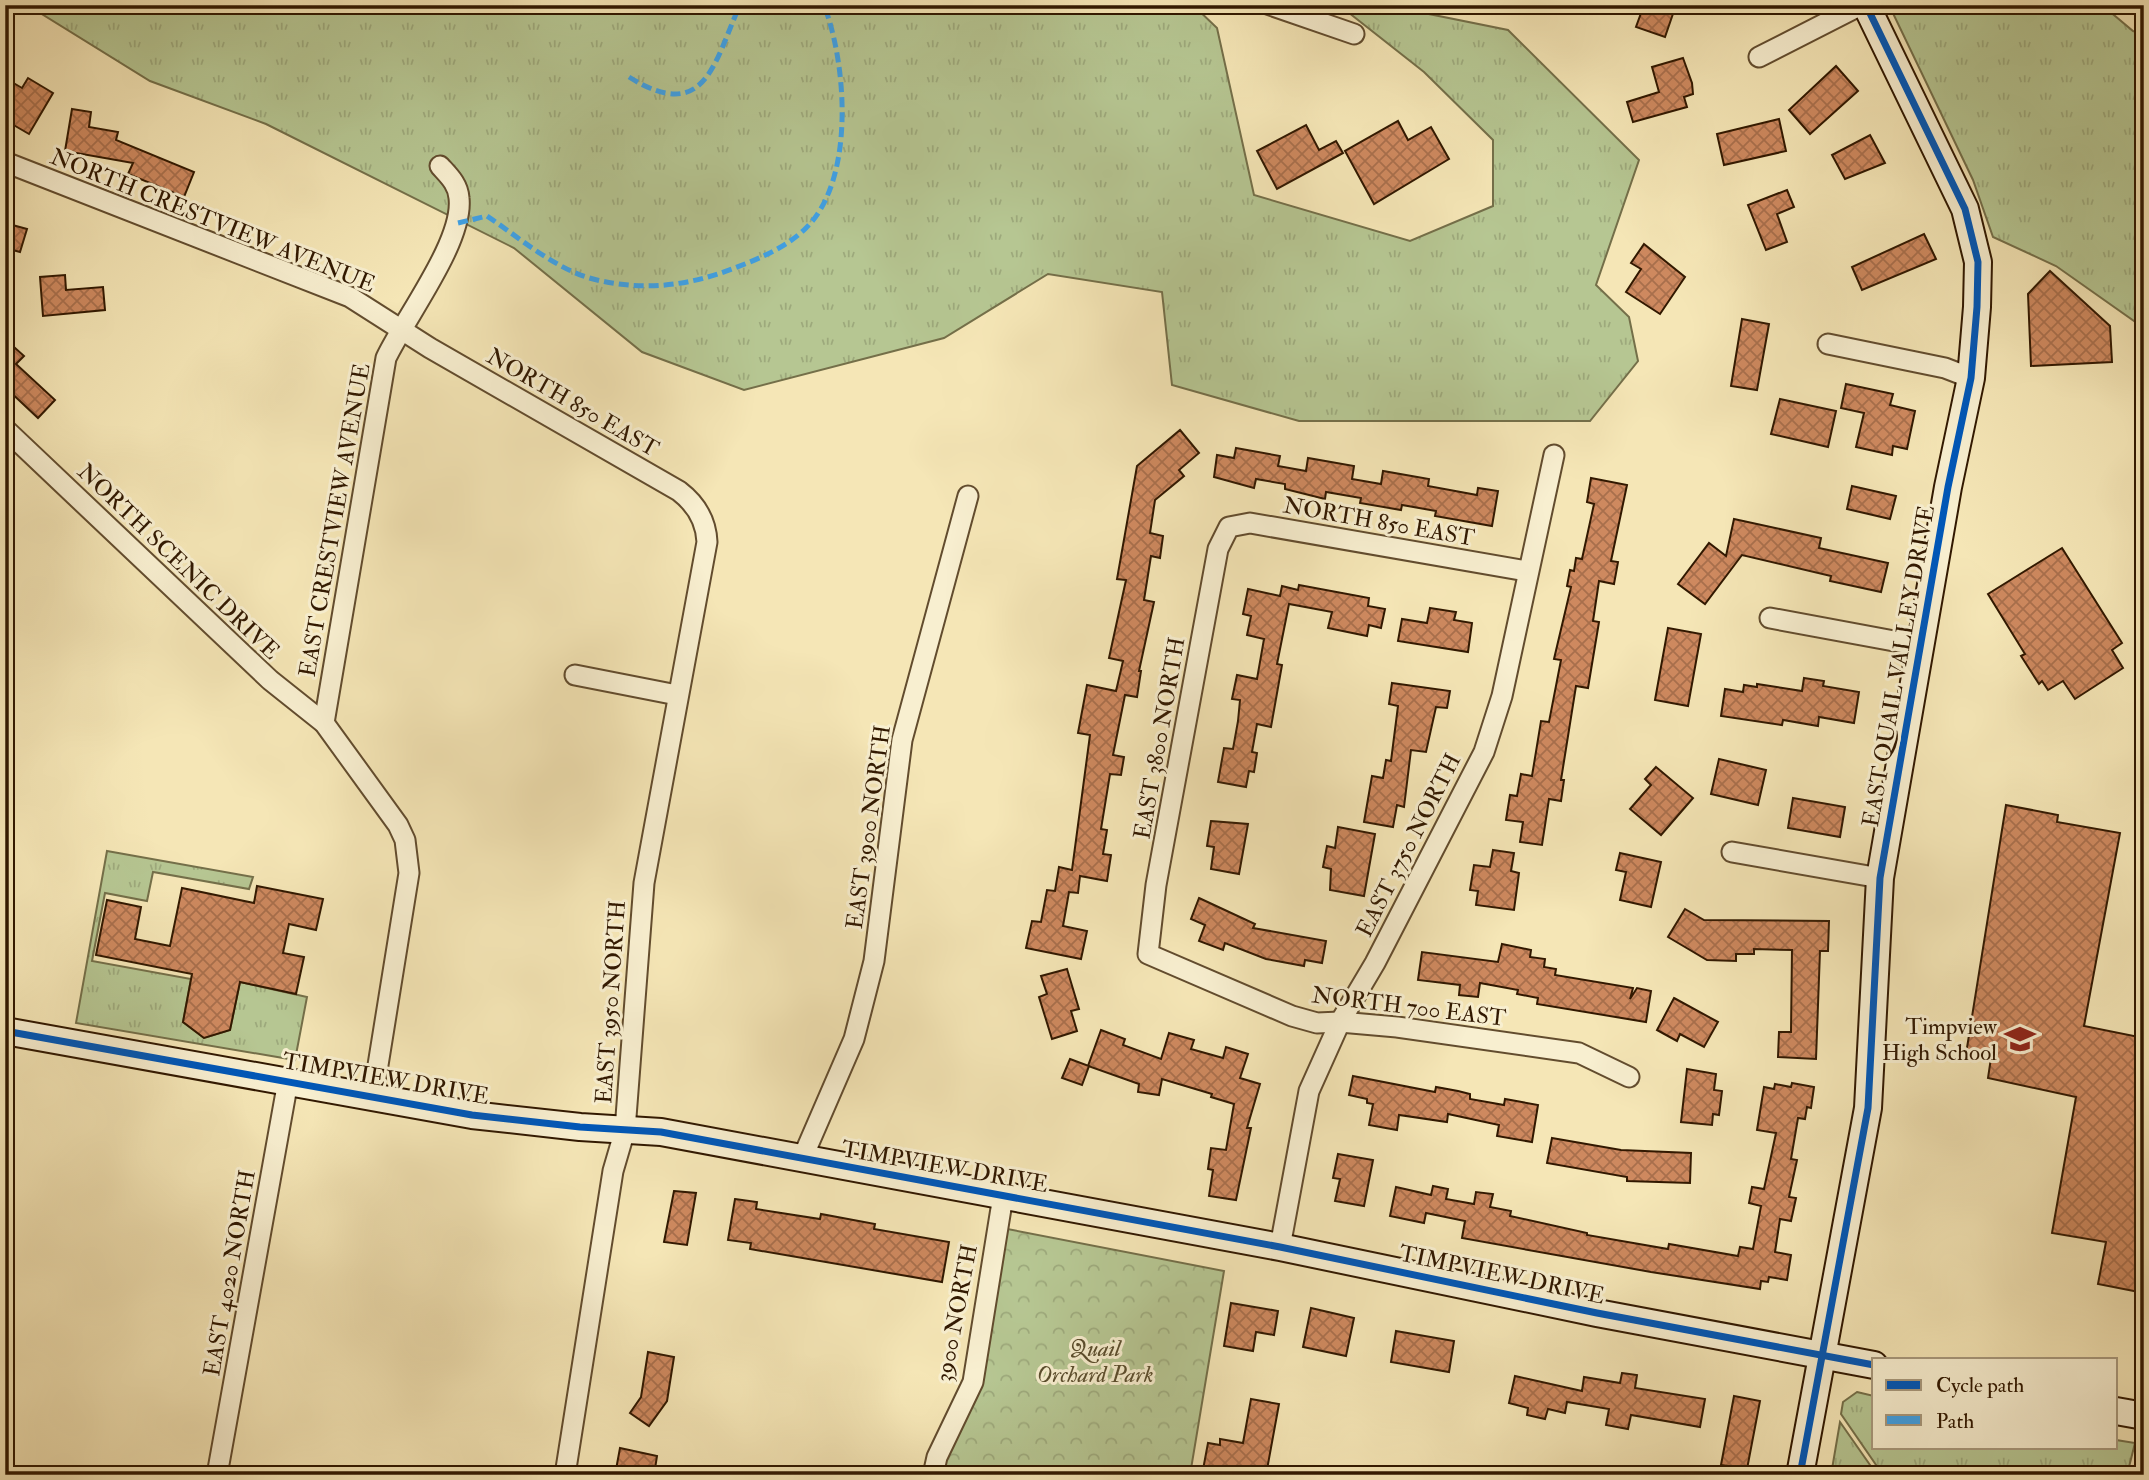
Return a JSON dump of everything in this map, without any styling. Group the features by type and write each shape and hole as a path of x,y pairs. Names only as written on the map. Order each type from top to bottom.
{"street":[{"path":"1270,5 1354,34"},
{"path":"1759,57 1864,5"},
{"name":"EAST QUAIL VALLEY DRIVE","path":"1801,1475 1868,1108 1880,878 1971,378 1978,262 1965,209 1864,5"},
{"name":"NORTH CRESTVIEW AVENUE","path":"5,162 351,297 400,327"},
{"name":"EAST CRESTVIEW AVENUE","path":"324,723 386,358 400,327 429,284 458,223 459,197 455,182 440,166"},
{"name":"NORTH 850 EAST","path":"400,327 430,348 679,491 694,504 707,533"},
{"path":"1828,344 1945,368 1971,378"},
{"name":"NORTH SCENIC DRIVE","path":"5,429 270,680 324,723 398,825 409,856 409,873 373,1096"},
{"name":"EAST 3750 NORTH","path":"1280,1247 1309,1091 1340,1022 1375,963 1484,752 1502,696 1526,571 1554,455"},
{"name":"EAST 3900 NORTH","path":"802,1159 854,1039 874,961 902,740 968,496"},
{"name":"NORTH 850 EAST","path":"1227,532 1229,527 1250,523 1526,571"},
{"name":"EAST 3800 NORTH","path":"1148,954 1156,885 1218,549 1227,532"},
{"name":"EAST 3950 NORTH","path":"565,1475 613,1171 625,1130 644,883 707,533"},
{"path":"1770,618 1921,646"},
{"path":"575,675 677,695"},
{"path":"1732,852 1880,878"},
{"name":"NORTH 700 EAST","path":"1148,954 1292,1016 1317,1023 1340,1022 1579,1052 1629,1077"},
{"name":"TIMPVIEW DRIVE","path":"5,1031 472,1115 661,1132 1280,1247 1597,1313 1872,1365"},
{"name":"EAST 4020 NORTH","path":"217,1475 288,1081"},
{"name":"3900 NORTH","path":"933,1475 937,1457 973,1382 1003,1196"},
{"path":"2118,1411 2144,1416"}],"green space":[{"path":"34,5 1193,5 1217,28 1254,195 1410,241 1493,206 1493,140 1424,72 1339,5 1422,5 1429,14 1508,30 1639,160 1596,285 1629,317 1638,361 1590,421 1299,421 1172,385 1162,292 1048,274 944,338 744,390 642,352 514,248 266,124 150,81 37,11"},
{"path":"1889,5 2102,5 2133,31 2144,34 2144,328 2056,266 1993,237 1973,180"},
{"path":"107,851 253,877 249,889 153,872 147,901 105,893 92,961 191,979 183,1022 204,1038 230,1030 240,982 307,997 295,1060 76,1023"},
{"name":"Quail Orchard Park","path":"1002,1228 1224,1271 1190,1475 938,1475 978,1381"},
{"path":"1857,1392 1872,1396 1872,1448 2118,1448 2118,1440 2135,1443 2127,1475 2045,1472 2015,1475 1883,1475 1841,1414 1843,1402"},
{"path":"1840,1422 1877,1475 1831,1475"}],"building":[{"path":"1644,5 1676,5 1665,37 1636,27"},
{"path":"1683,58 1693,94 1684,97 1687,107 1633,122 1627,102 1659,92 1652,67"},
{"path":"1836,66 1858,91 1810,134 1789,110"},
{"path":"5,78 22,88 28,78 53,93 29,134 5,120"},
{"path":"72,109 91,112 89,127 118,132 116,140 194,172 184,197 128,174 133,163 65,151"},
{"path":"1779,119 1786,151 1724,165 1717,134"},
{"path":"1398,121 1408,140 1431,127 1449,159 1374,204 1345,151"},
{"path":"1306,125 1319,150 1336,141 1343,153 1277,189 1257,151"},
{"path":"1870,135 1885,163 1845,179 1832,155"},
{"path":"1787,190 1794,207 1777,214 1787,242 1766,250 1748,205"},
{"path":"5,223 27,229 20,252 5,248"},
{"path":"1924,234 1936,259 1862,290 1852,267"},
{"path":"1644,244 1685,277 1660,314 1626,292 1641,269 1631,263"},
{"path":"2050,271 2110,326 2112,362 2031,366 2028,294"},
{"path":"65,275 66,290 103,287 105,310 43,316 40,277"},
{"path":"1742,319 1769,324 1757,390 1731,386"},
{"path":"5,339 24,356 16,364 55,400 38,418 5,387"},
{"path":"1846,384 1893,394 1890,405 1915,411 1907,449 1893,446 1892,455 1856,447 1864,413 1841,408"},
{"path":"1780,399 1836,411 1828,447 1771,434"},
{"path":"1180,430 1199,453 1179,470 1184,476 1155,500 1150,533 1163,536 1160,558 1151,556 1144,600 1154,602 1139,671 1137,697 1125,695 1113,755 1124,757 1121,775 1110,774 1101,829 1107,830 1103,854 1111,855 1107,881 1080,876 1078,893 1069,892 1063,926 1087,931 1081,959 1026,948 1032,921 1041,922 1047,890 1055,891 1059,867 1072,870 1090,735 1078,733 1087,685 1116,691 1123,661 1109,658 1126,580 1117,579 1137,466"},
{"path":"1236,448 1280,456 1278,466 1306,471 1308,458 1354,466 1352,479 1381,484 1383,471 1429,479 1428,486 1477,495 1478,488 1498,491 1492,526 1435,516 1436,511 1402,505 1401,510 1360,503 1361,498 1326,492 1325,499 1285,489 1285,484 1256,479 1254,488 1214,477 1217,455 1234,458"},
{"path":"1591,478 1627,485 1611,561 1618,562 1614,584 1599,581 1593,621 1599,622 1588,688 1576,686 1561,780 1564,780 1561,801 1549,799 1542,845 1520,842 1523,822 1506,820 1510,795 1517,796 1521,774 1532,776 1541,721 1549,722 1561,660 1554,659 1571,587 1567,586 1570,570 1574,571 1576,558 1582,559 1594,504 1587,502"},
{"path":"1852,486 1896,496 1890,519 1847,509"},
{"path":"1734,519 1821,538 1819,548 1888,563 1881,592 1830,581 1831,576 1742,555 1705,604 1678,584 1709,543 1726,556"},
{"path":"2062,548 2122,643 2112,650 2123,668 2075,699 2063,681 2048,690 2042,681 2039,684 2021,656 2025,654 1988,594"},
{"path":"1299,585 1369,598 1368,606 1385,609 1381,628 1369,625 1367,636 1328,628 1332,612 1289,604 1277,664 1282,665 1271,727 1257,724 1252,752 1257,753 1254,772 1249,771 1246,787 1218,782 1224,748 1233,749 1238,721 1240,700 1232,699 1237,675 1257,679 1264,639 1247,635 1251,616 1243,614 1248,589 1280,596 1282,586 1298,590"},
{"path":"1430,608 1456,612 1454,620 1472,623 1468,652 1398,641 1402,619 1427,623"},
{"path":"1668,628 1701,634 1688,706 1655,700"},
{"path":"1804,678 1824,681 1823,686 1859,692 1854,723 1819,717 1818,726 1783,720 1782,725 1721,716 1725,689 1743,692 1744,685 1757,687 1757,684 1802,691"},
{"path":"1392,683 1450,691 1447,708 1436,707 1426,752 1411,750 1404,807 1397,805 1393,827 1364,822 1372,776 1383,778 1386,760 1391,761 1398,706 1389,704"},
{"path":"1719,759 1766,770 1758,805 1711,794"},
{"path":"1656,767 1693,798 1661,835 1630,809 1651,785 1645,779"},
{"path":"1793,798 1845,807 1840,837 1788,828"},
{"name":"Timpview High School","path":"2006,805 2058,815 2057,822 2120,833 2084,1026 2144,1038 2144,1293 2098,1284 2106,1242 2052,1233 2076,1097 1988,1078 1991,1058 1966,1054"},
{"path":"1211,821 1248,824 1239,874 1211,869 1214,847 1207,846"},
{"path":"1338,827 1375,834 1364,896 1330,890 1331,869 1323,867 1327,846 1335,848"},
{"path":"1493,850 1514,853 1511,871 1519,873 1514,910 1476,905 1478,891 1470,890 1474,865 1490,867"},
{"path":"1620,853 1661,862 1651,907 1620,900 1626,872 1616,870"},
{"path":"257,886 323,899 316,930 289,924 283,953 304,957 296,994 240,982 230,1030 204,1038 183,1022 192,974 96,955 107,900 141,907 135,939 170,946 182,888 254,903"},
{"path":"1199,898 1255,924 1253,928 1326,941 1322,963 1305,960 1304,966 1266,959 1225,943 1223,950 1199,941 1205,925 1191,919"},
{"path":"1685,909 1704,920 1829,921 1828,951 1820,951 1816,1059 1778,1057 1779,1032 1791,1032 1792,950 1754,949 1754,954 1736,954 1736,961 1707,960 1668,937"},
{"path":"1502,944 1531,950 1530,957 1545,959 1544,967 1556,969 1555,975 1633,988 1630,999 1637,988 1651,991 1646,1022 1537,1004 1538,998 1517,994 1518,990 1480,983 1478,997 1459,995 1460,985 1418,980 1422,952 1498,962"},
{"path":"1067,969 1079,1009 1071,1011 1077,1031 1052,1039 1039,997 1047,994 1041,976"},
{"path":"1674,998 1718,1022 1704,1047 1680,1034 1677,1041 1657,1030"},
{"path":"1101,1030 1125,1039 1123,1045 1161,1059 1169,1033 1194,1040 1191,1049 1223,1058 1226,1047 1248,1054 1240,1078 1260,1084 1247,1128 1251,1128 1236,1200 1209,1196 1213,1170 1208,1169 1211,1148 1226,1150 1234,1104 1211,1097 1212,1094 1162,1079 1159,1095 1138,1092 1139,1084 1088,1066"},
{"path":"1070,1059 1089,1066 1082,1085 1062,1078"},
{"path":"1687,1069 1716,1074 1714,1090 1722,1091 1719,1115 1713,1114 1712,1125 1681,1122"},
{"path":"1353,1076 1435,1092 1436,1087 1458,1091 1470,1094 1470,1099 1504,1105 1505,1099 1538,1105 1532,1142 1497,1136 1499,1125 1448,1114 1447,1122 1399,1115 1397,1130 1369,1125 1373,1104 1367,1103 1367,1099 1349,1095"},
{"path":"1792,1083 1814,1087 1811,1108 1807,1107 1805,1119 1798,1118 1791,1159 1797,1160 1789,1197 1796,1198 1791,1221 1780,1219 1775,1252 1791,1255 1787,1280 1769,1277 1768,1282 1761,1281 1760,1289 1462,1238 1465,1221 1426,1213 1424,1223 1390,1216 1396,1187 1431,1195 1433,1186 1448,1189 1446,1199 1474,1204 1476,1192 1493,1194 1490,1207 1511,1211 1510,1216 1587,1235 1668,1249 1669,1244 1738,1256 1740,1247 1753,1249 1761,1206 1749,1203 1752,1187 1764,1189 1776,1133 1757,1130 1764,1087 1774,1089 1775,1084 1791,1087"},
{"path":"1552,1138 1621,1150 1691,1153 1690,1183 1627,1181 1627,1177 1547,1163"},
{"path":"1338,1154 1373,1160 1364,1206 1335,1201 1340,1179 1333,1178"},
{"path":"674,1191 696,1193 687,1245 664,1242"},
{"path":"735,1199 757,1202 756,1209 820,1219 821,1214 875,1224 874,1229 949,1242 942,1282 750,1249 751,1243 728,1240"},
{"path":"1231,1303 1278,1311 1274,1335 1256,1332 1253,1351 1224,1346"},
{"path":"1311,1308 1354,1318 1346,1356 1303,1347"},
{"path":"1396,1331 1454,1341 1449,1372 1391,1362"},
{"path":"648,1352 674,1357 667,1401 649,1426 630,1413 641,1397"},
{"path":"1622,1373 1637,1375 1635,1388 1705,1399 1700,1427 1631,1415 1628,1429 1606,1425 1609,1409 1567,1402 1565,1413 1548,1409 1545,1419 1527,1415 1528,1408 1509,1403 1515,1376 1582,1391 1584,1377 1620,1383"},
{"path":"1734,1396 1760,1401 1747,1469 1721,1465"},
{"path":"1251,1399 1279,1404 1266,1475 1202,1475 1208,1443 1220,1445 1220,1439 1243,1443"},
{"path":"620,1448 657,1456 654,1475 615,1475"}],"marked path":[{"path":"629,77 655,90 675,94 691,90 704,80 714,65 740,5"},
{"path":"458,223 487,216 539,253 582,276 632,285 682,283 715,275 781,247 806,228 822,207 833,181 839,152 842,121 838,58 824,5"}],"cycle path":[{"path":"1800,1475 1868,1108 1880,878 1948,487 1971,378 1977,307 1978,262 1965,209 1866,5"},
{"path":"5,1031 472,1115 580,1127 661,1132 1280,1247 1597,1313 1872,1365"}],"place":[{"name":"Timpview High School","path":"2020,1039"}]}
